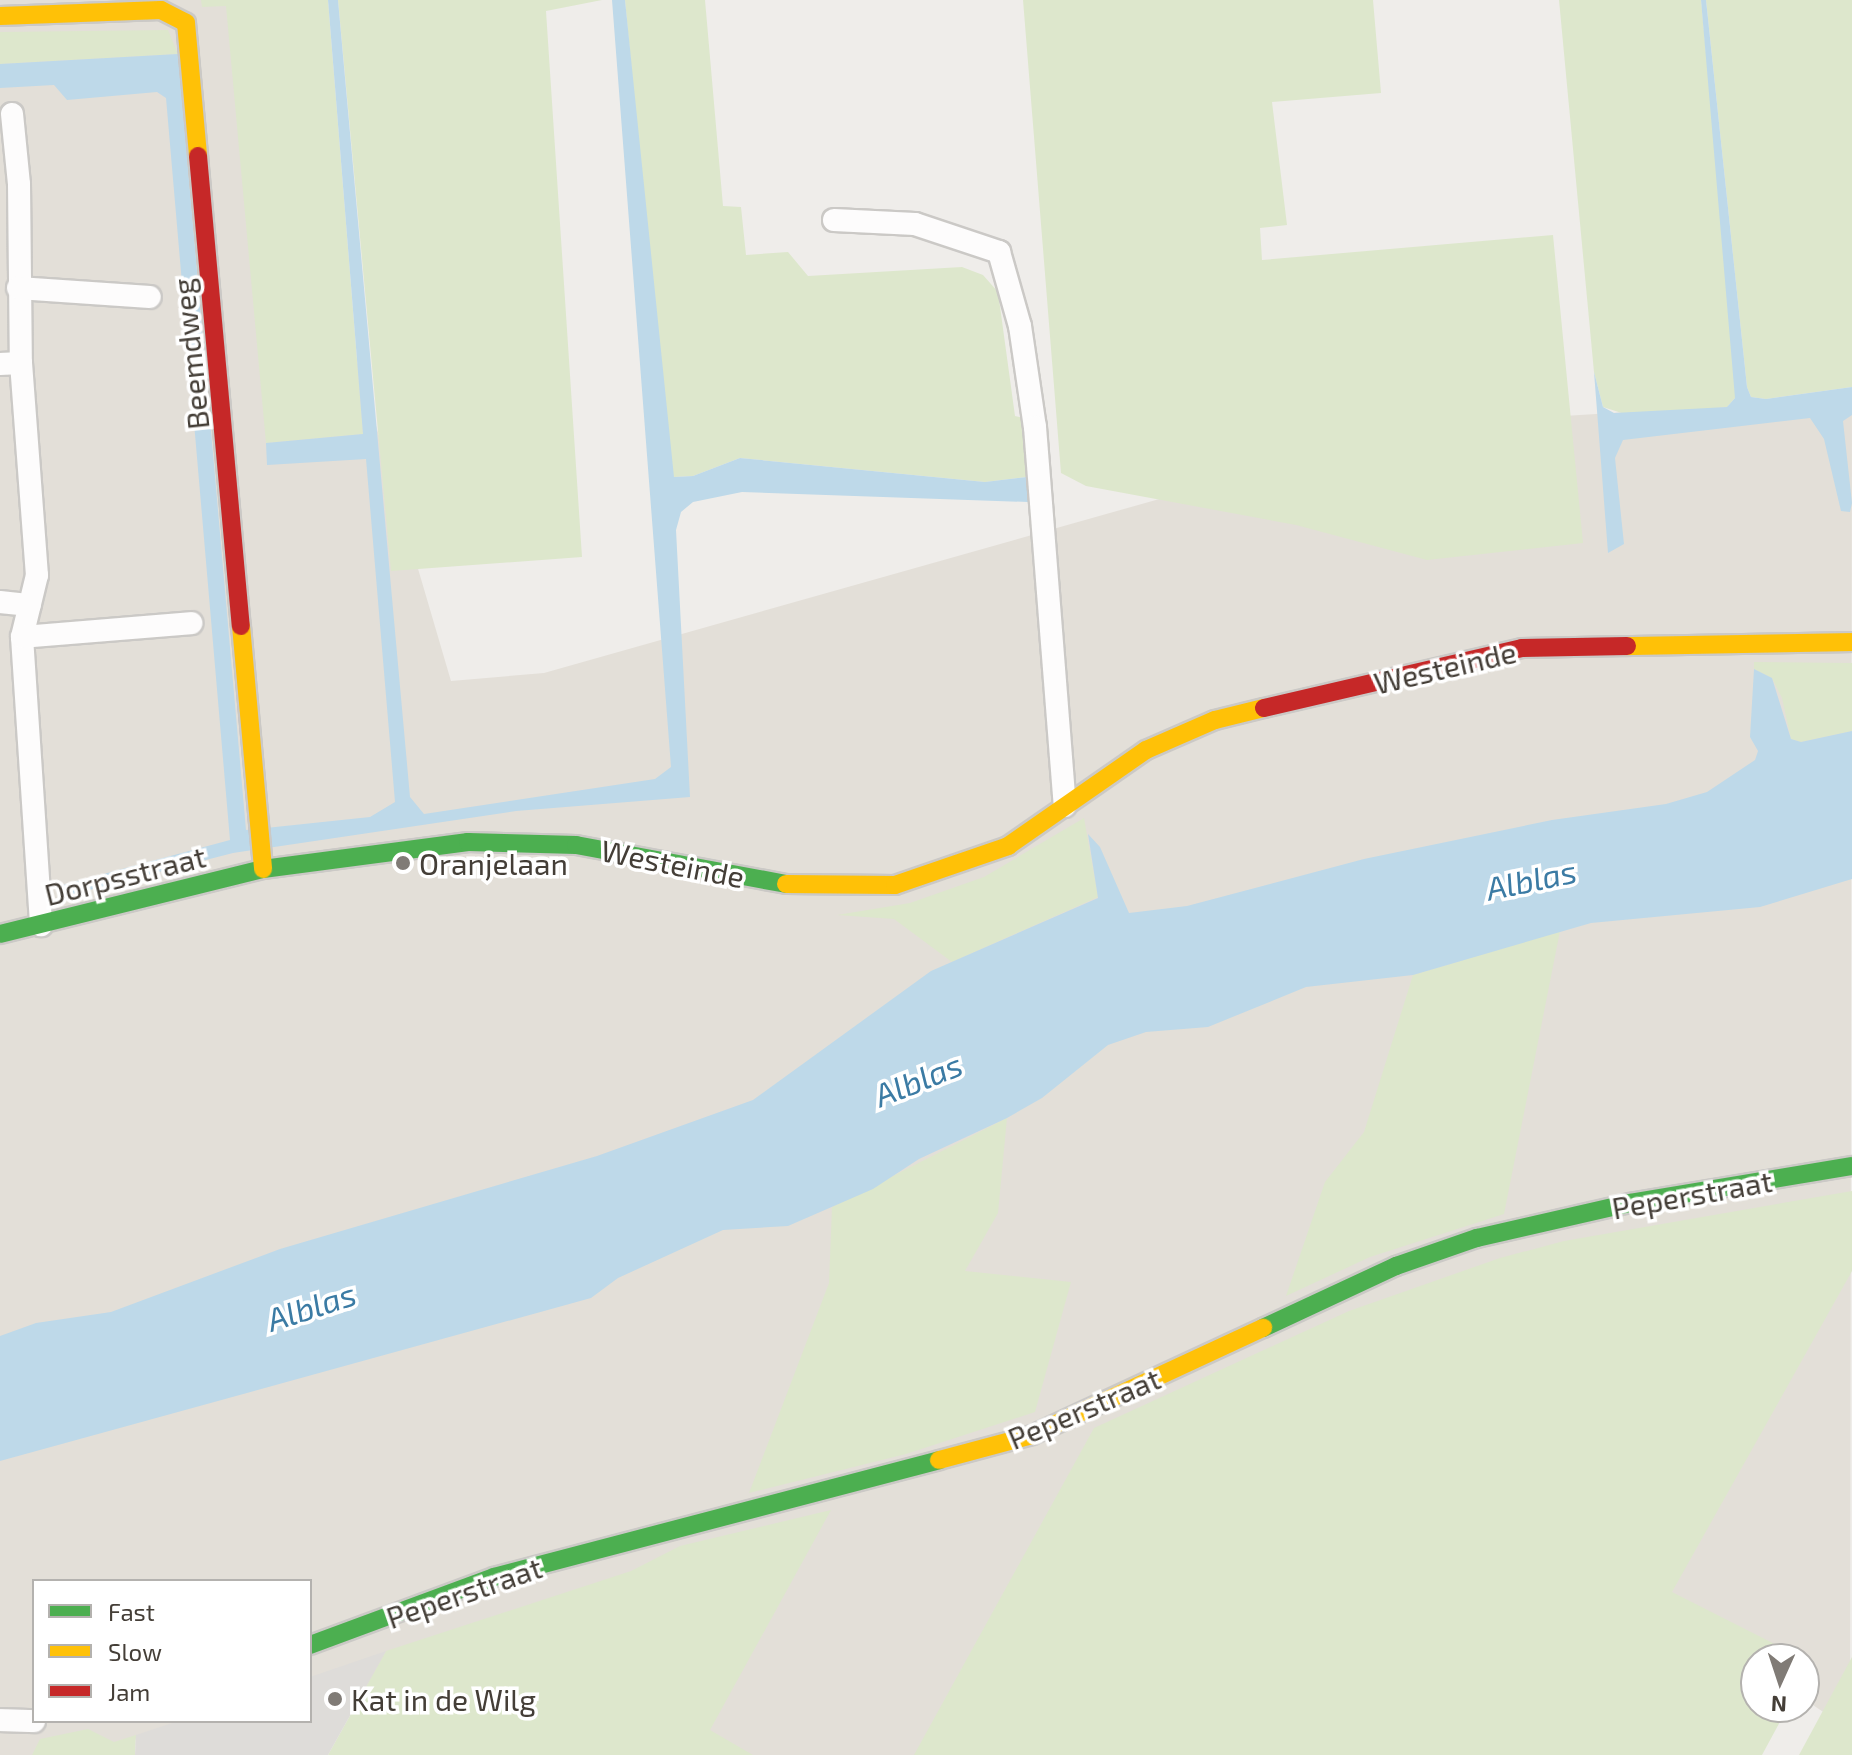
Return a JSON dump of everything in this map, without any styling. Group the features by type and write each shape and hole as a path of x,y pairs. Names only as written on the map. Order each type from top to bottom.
{"street":[{"name":"Beemdweg","path":"0,16 161,10 186,23 263,869"},
{"path":"12,114 9,220 18,288 11,364 37,575 22,637 41,925"},
{"path":"834,220 915,224 999,252 1020,326 1035,427 1065,806"},
{"path":"18,288 150,297"},
{"path":"0,602 30,605"},
{"path":"22,637 191,623"},
{"name":"Westeinde","path":"263,869 509,841 576,845 794,885 895,885 1008,846 1146,750 1215,720 1522,648 1852,642"},
{"name":"Dorpsstraat","path":"0,934 263,869"},
{"name":"Peperstraat","path":"312,1644 494,1577 1032,1435 1396,1266 1477,1238 1630,1203 1852,1166"},
{"path":"0,1720 32,1721"}],"shaded area":[{"path":"0,0 251,0 451,681 544,673 1421,425 1852,398 1850,1730 1820,1710 1820,1643 1740,1643 1740,1661 927,1755 729,1755 312,1679 312,1579 32,1579 32,1723 183,1723 90,1755 0,1755"},
{"name":"Kat in de Wilg","path":"386,1651 328,1755 135,1755 136,1735 172,1723 312,1723 312,1676"}],"green space":[{"path":"201,0 328,0 363,434 266,443 226,6 202,7"},
{"path":"338,0 602,0 546,11 582,557 391,571"},
{"path":"625,0 705,0 723,206 741,207 746,255 788,252 808,276 962,267 983,275 998,292 1015,416 1024,418 1027,477 985,482 740,458 693,476 674,477 669,467"},
{"path":"1023,0 1373,0 1381,93 1272,102 1287,225 1260,228 1262,260 1553,235 1583,543 1427,560 1296,525 1086,486 1061,473"},
{"path":"1559,0 1701,0 1737,380 1735,398 1727,407 1631,416 1603,407 1594,372"},
{"path":"1706,0 1852,0 1852,387 1766,399 1751,397 1747,387"},
{"path":"168,30 178,54 0,64 0,32"},
{"path":"1754,662 1852,663 1852,731 1801,742 1791,739 1782,698 1772,678 1754,669"},
{"path":"1084,818 1098,897 952,962 894,919 837,915 910,903 984,877"},
{"path":"1560,931 1504,1214 1370,1257 1286,1296 1325,1182 1364,1132 1413,975"},
{"path":"1007,1118 998,1213 965,1271 1071,1282 1035,1412 906,1454 749,1493 829,1283 832,1207"},
{"path":"1852,1191 1852,1271 1672,1592 1772,1643 1740,1643 1740,1723 1779,1723 1762,1755 914,1755 1094,1428 1349,1311 1500,1258 1564,1241"},
{"path":"831,1510 710,1730 753,1755 328,1755 386,1651 631,1571 680,1546"},
{"path":"1852,1657 1852,1755 1799,1755 1816,1723 1820,1723 1820,1716"},
{"path":"88,1729 114,1742 136,1735 135,1755 32,1755 40,1739"}],"water":[{"path":"328,0 338,0 410,797 424,814 655,779 671,767 612,0 625,0 674,477 693,476 740,458 985,482 1027,477 1028,502 742,492 693,502 681,512 676,530 690,797 516,811 233,853 62,897 59,886 230,840 166,98 157,92 67,100 54,85 0,88 0,64 178,54 246,830 370,817 395,802 366,459 267,465 266,443 363,434"},
{"path":"1701,0 1706,0 1747,387 1751,397 1766,399 1852,387 1852,415 1843,421 1852,503 1850,512 1841,511 1824,439 1810,418 1623,440 1615,458 1624,544 1608,553 1594,372 1603,407 1614,413 1727,407 1735,398"},
{"name":"Alblas","path":"1754,669 1772,678 1791,739 1801,742 1852,731 1852,879 1760,907 1591,923 1413,975 1306,987 1208,1027 1146,1032 1108,1045 1042,1098 1007,1118 919,1159 873,1189 788,1226 723,1230 618,1278 591,1298 0,1461 0,1336 36,1323 111,1312 280,1249 597,1156 753,1100 931,971 1098,898 1088,834 1100,847 1129,913 1187,906 1364,859 1552,820 1666,804 1707,792 1755,760 1758,751 1750,737"}],"traffic: fast":[{"path":"0,934 263,869 468,842 576,845 786,884"},
{"path":"1263,1328 1396,1266 1477,1238 1630,1203 1852,1166"},
{"path":"312,1644 494,1577 939,1460"}],"traffic: slow":[{"path":"0,16 161,10 186,23 198,156"},
{"path":"241,626 263,869"},
{"path":"1627,646 1852,642"},
{"path":"786,884 895,885 1008,846 1146,750 1215,720 1264,708"},
{"path":"939,1460 1032,1435 1263,1328"}],"traffic: jam":[{"path":"198,156 241,626"},
{"path":"1264,708 1522,648 1627,646"}],"place":[{"name":"Oranjelaan","path":"403,863"},
{"name":"Kat in de Wilg","path":"335,1699"}]}
